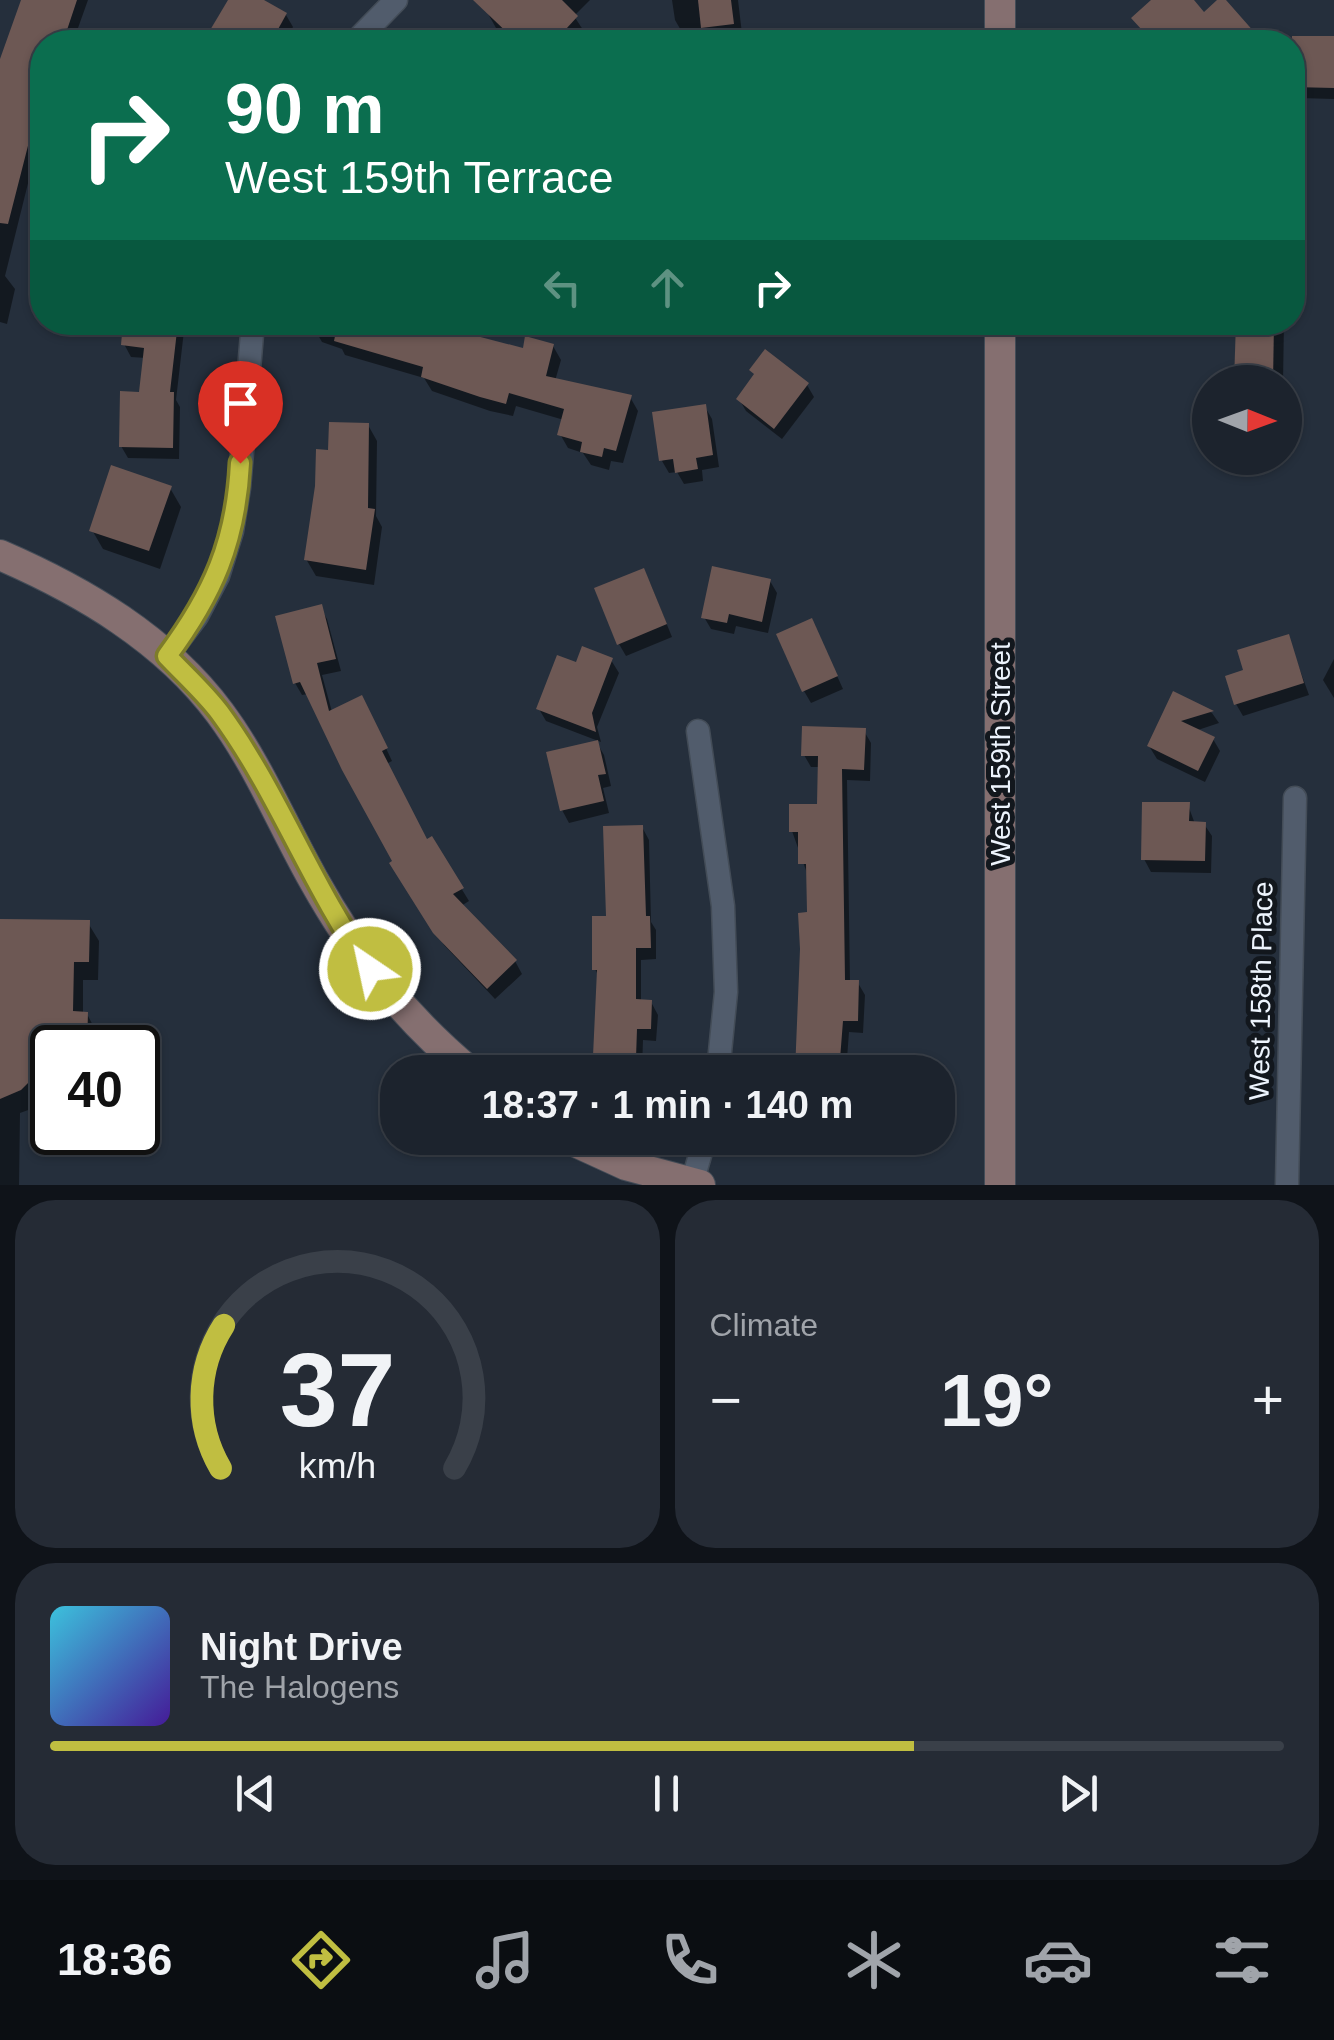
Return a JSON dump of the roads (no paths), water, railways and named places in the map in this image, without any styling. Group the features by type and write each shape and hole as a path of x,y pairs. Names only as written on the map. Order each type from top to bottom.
{"main road":[{"path":"1000,0 1000,30"},
{"name":"West 159th Street","path":"1000,335 1000,1185"},
{"path":"0,556 84,595 121,619 167,656 219,712 248,756 332,910 380,983 427,1036 450,1055"},
{"path":"604,1155 696,1184"}],"street":[{"path":"367,30 396,0"},
{"path":"167,656 197,616 218,576 232,531 252,335"},
{"path":"698,730 724,906 726,992 720,1055"},
{"name":"West 158th Place","path":"1287,1185 1295,798"},
{"path":"696,1184 702,1155"}]}
